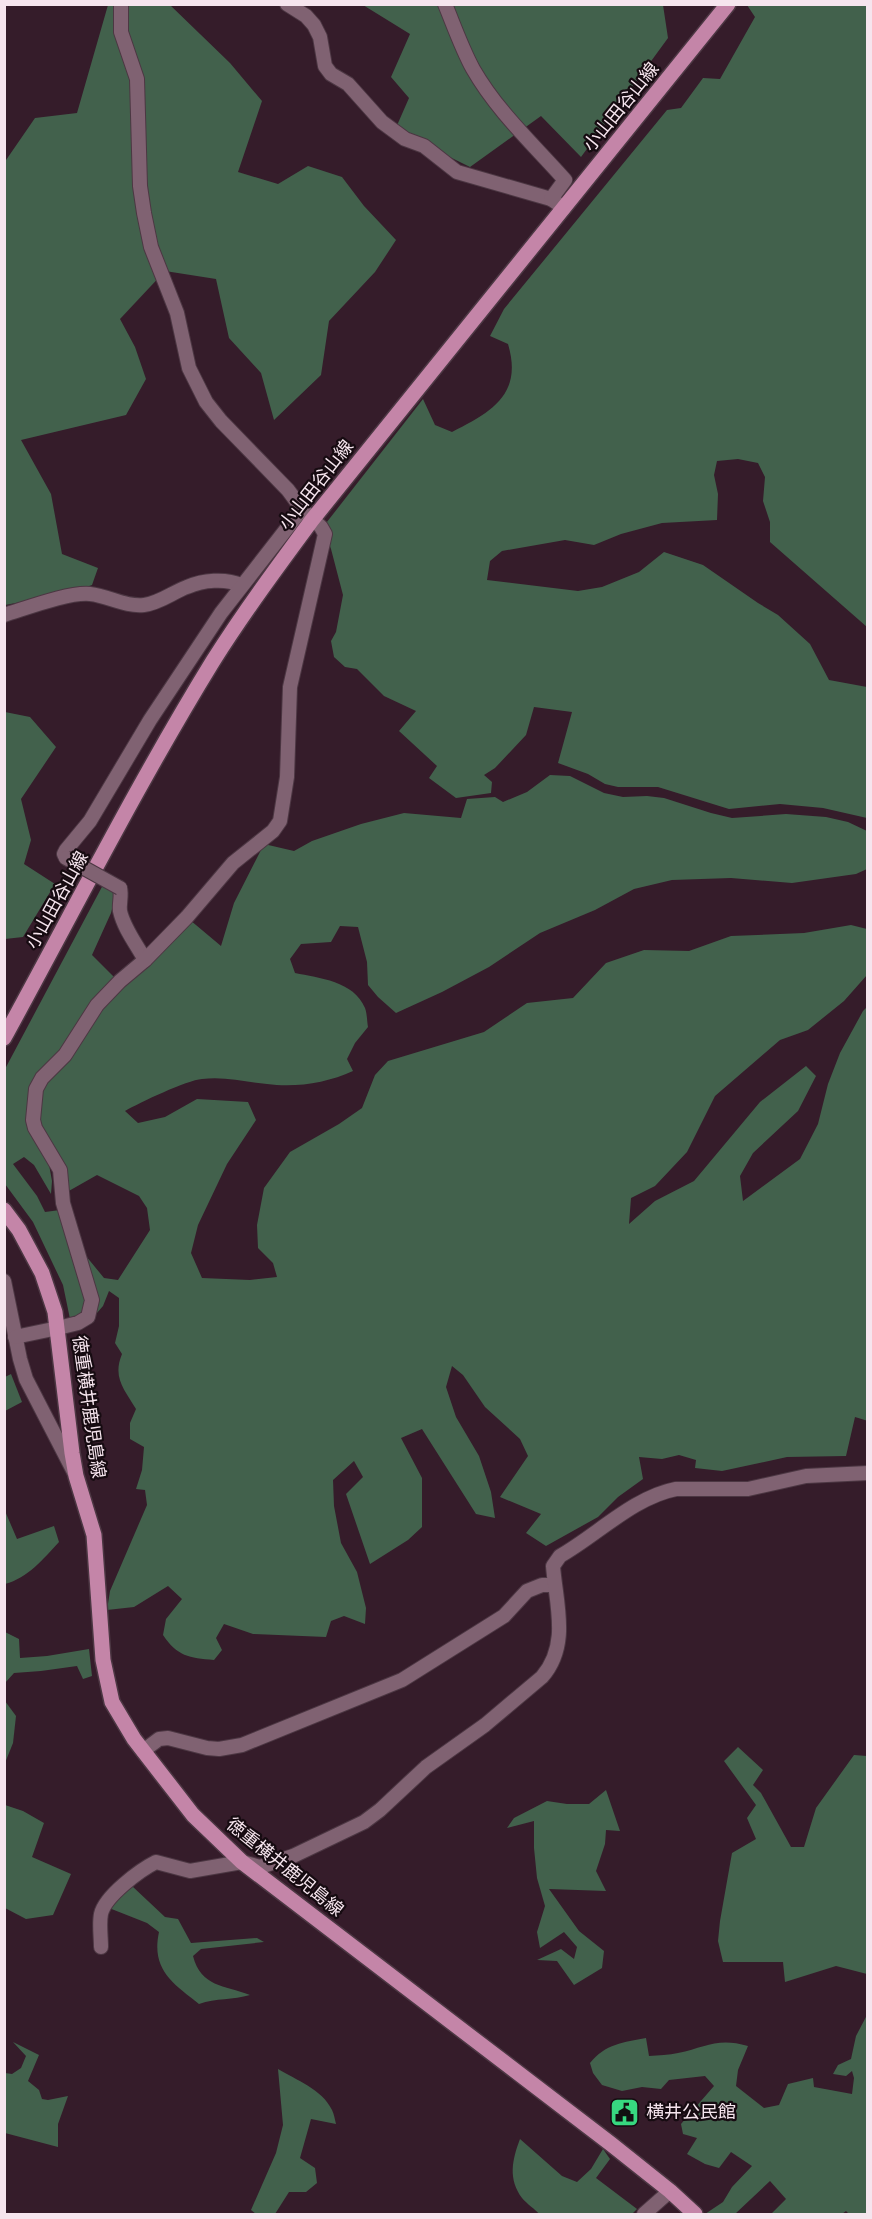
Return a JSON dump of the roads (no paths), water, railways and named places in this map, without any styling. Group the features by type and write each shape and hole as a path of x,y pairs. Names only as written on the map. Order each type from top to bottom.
{"main road":[{"name":"小山田谷山線","path":"4,1038 176,723 307,515 557,204 728,4"},
{"name":"徳重横井鹿児島線","path":"4,1210 19,1230 42,1274 58,1328 72,1453 76,1476 94,1535 103,1660 108,1689 116,1712 193,1815 242,1862 492,2052 670,2191 695,2214"}],"street":[{"path":"15,1337 78,1323 88,1317 93,1300 63,1203 60,1170 35,1128 34,1095 42,1078 65,1055 97,1005 204,900 233,862 273,831 280,821 287,777 290,687 325,534 288,490 221,421 206,402 189,368 177,313 150,247 140,186 137,79 121,32 121,4"},
{"path":"287,4 306,16 314,25 320,37 325,66 331,74 348,84 382,122 405,139 424,146 458,172 557,204 565,180 526,139 472,68 445,4"},
{"path":"145,960 121,915 120,888 66,858 64,854 90,821 150,720 241,585 307,515"},
{"path":"4,615 75,595 90,594 131,605 146,605 188,586 203,582 226,581 241,585"},
{"path":"4,1281 26,1379 76,1476"},
{"path":"101,1947 101,1912 121,1886 148,1866 156,1862 190,1871 242,1862 260,1867 282,1860 364,1822 426,1767 484,1725 549,1670 561,1626 553,1566 560,1556 647,1499 664,1491 676,1489 748,1488 806,1476 867,1473"},
{"path":"143,1751 159,1739 168,1738 207,1748 242,1745 402,1680 504,1616 527,1591 542,1585 554,1585"},
{"path":"644,2214 670,2191"}],"place":[{"name":"横井公民館","path":"625,2112"}]}
